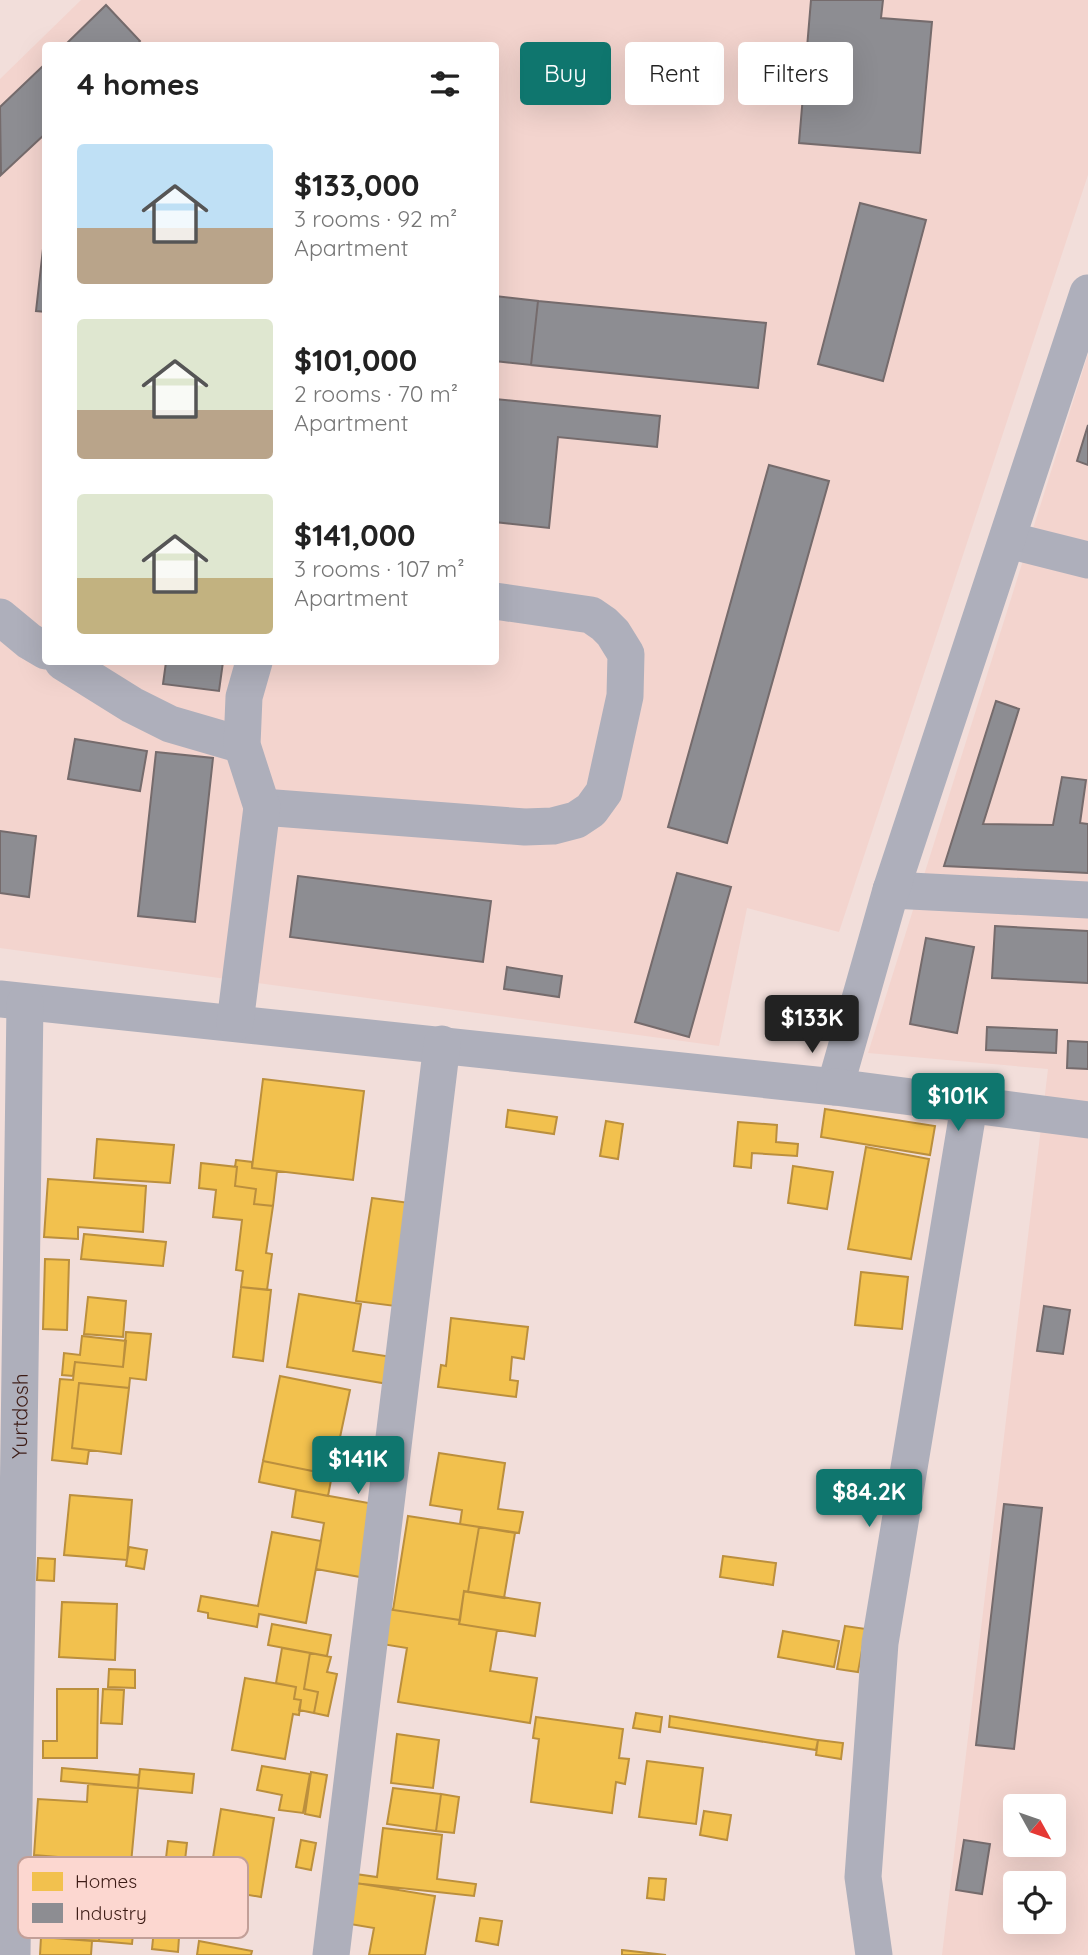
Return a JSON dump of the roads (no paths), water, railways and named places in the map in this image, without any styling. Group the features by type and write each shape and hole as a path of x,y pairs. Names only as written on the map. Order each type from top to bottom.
{"street":[{"path":"835,1087 891,890 1088,293"},
{"path":"1008,540 1088,560"},
{"path":"262,807 525,827 576,820 591,810 604,792 610,768 625,696 626,654 604,624 591,615 499,602"},
{"path":"0,617 42,649"},
{"path":"68,665 132,705 170,724 242,745"},
{"path":"235,1023 262,807 242,745 244,697 253,665"},
{"path":"891,890 1088,900"},
{"path":"12,1001 835,1087 1088,1121"},
{"name":"Yurtdosh","path":"12,1001 12,1955"},
{"path":"331,1955 442,1044"},
{"path":"874,1955 863,1877 880,1643 969,1106"}]}
